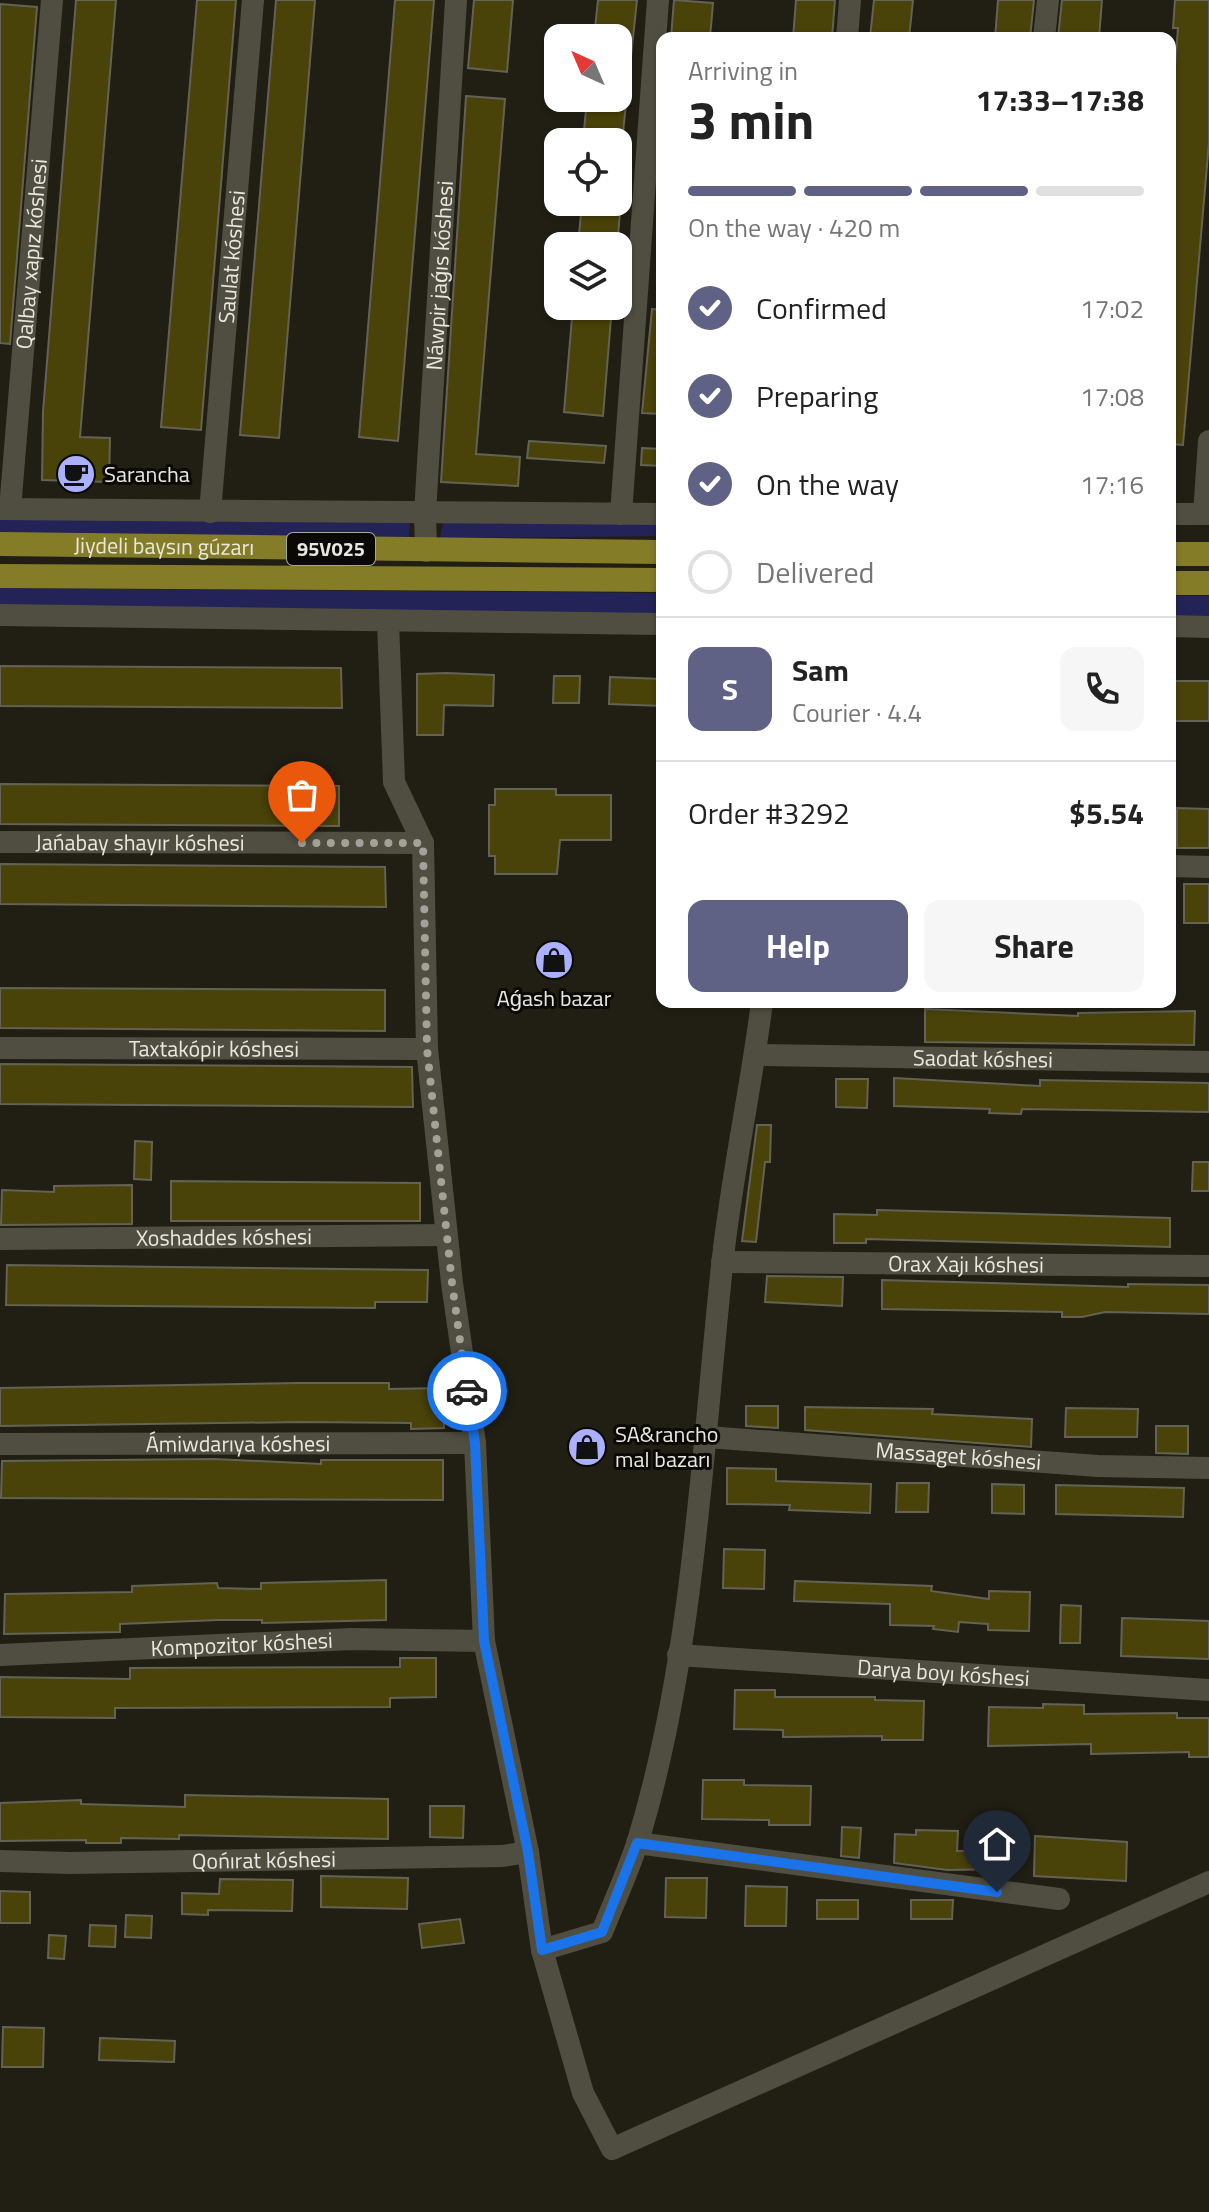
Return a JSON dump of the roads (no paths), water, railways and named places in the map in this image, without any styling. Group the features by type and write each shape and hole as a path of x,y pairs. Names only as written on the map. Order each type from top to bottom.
{"main road":[{"name":"Jiydeli baysın gúzarı","path":"0,544 656,552"},
{"path":"1176,554 1209,554"},
{"name":"Jiydeli baysın gúzarı","path":"0,576 656,580"},
{"path":"1176,583 1209,583"}],"street":[{"name":"Qalbay xapız kóshesi","path":"5,509 52,0"},
{"name":"Saulat kóshesi","path":"210,512 253,0"},
{"name":"Náwpir jaǵıs kóshesi","path":"426,551 425,513 456,0"},
{"path":"621,514 658,0"},
{"path":"847,32 850,0"},
{"path":"1045,32 1048,0"},
{"path":"1176,514 1207,514 1209,441"},
{"path":"5,509 656,514"},
{"path":"0,615 656,624"},
{"path":"388,621 394,782 423,843 427,1049 446,1235 475,1443 484,1641 528,1852 542,1950 583,2093 612,2149 1209,1882"},
{"path":"1176,626 1209,627"},
{"name":"Jańabay shayır kóshesi","path":"0,842 423,843"},
{"path":"1176,866 1209,867"},
{"path":"542,1950 602,1932 637,1843 656,1771 678,1655 707,1437 722,1262 761,1008"},
{"name":"Taxtakópir kóshesi","path":"0,1048 427,1049"},
{"name":"Saodat kóshesi","path":"755,1055 1209,1062"},
{"name":"Xoshaddes kóshesi","path":"0,1239 446,1235"},
{"name":"Orax Xajı kóshesi","path":"722,1262 1209,1266"},
{"name":"Massaget kóshesi","path":"707,1437 1098,1466 1209,1468"},
{"name":"Ámiwdarıya kóshesi","path":"0,1444 475,1443"},
{"name":"Kompozitor kóshesi","path":"0,1655 352,1639 484,1641"},
{"name":"Darya boyı kóshesi","path":"678,1655 1209,1690"},
{"path":"637,1843 1059,1899"},
{"name":"Qońırat kóshesi","path":"0,1861 70,1863 471,1857 528,1852"}],"place":[{"name":"Sarancha","path":"76,474"},
{"name":"Aǵash bazar","path":"554,960"},
{"name":"SA&rancho mal bazarı","path":"587,1447"}]}
